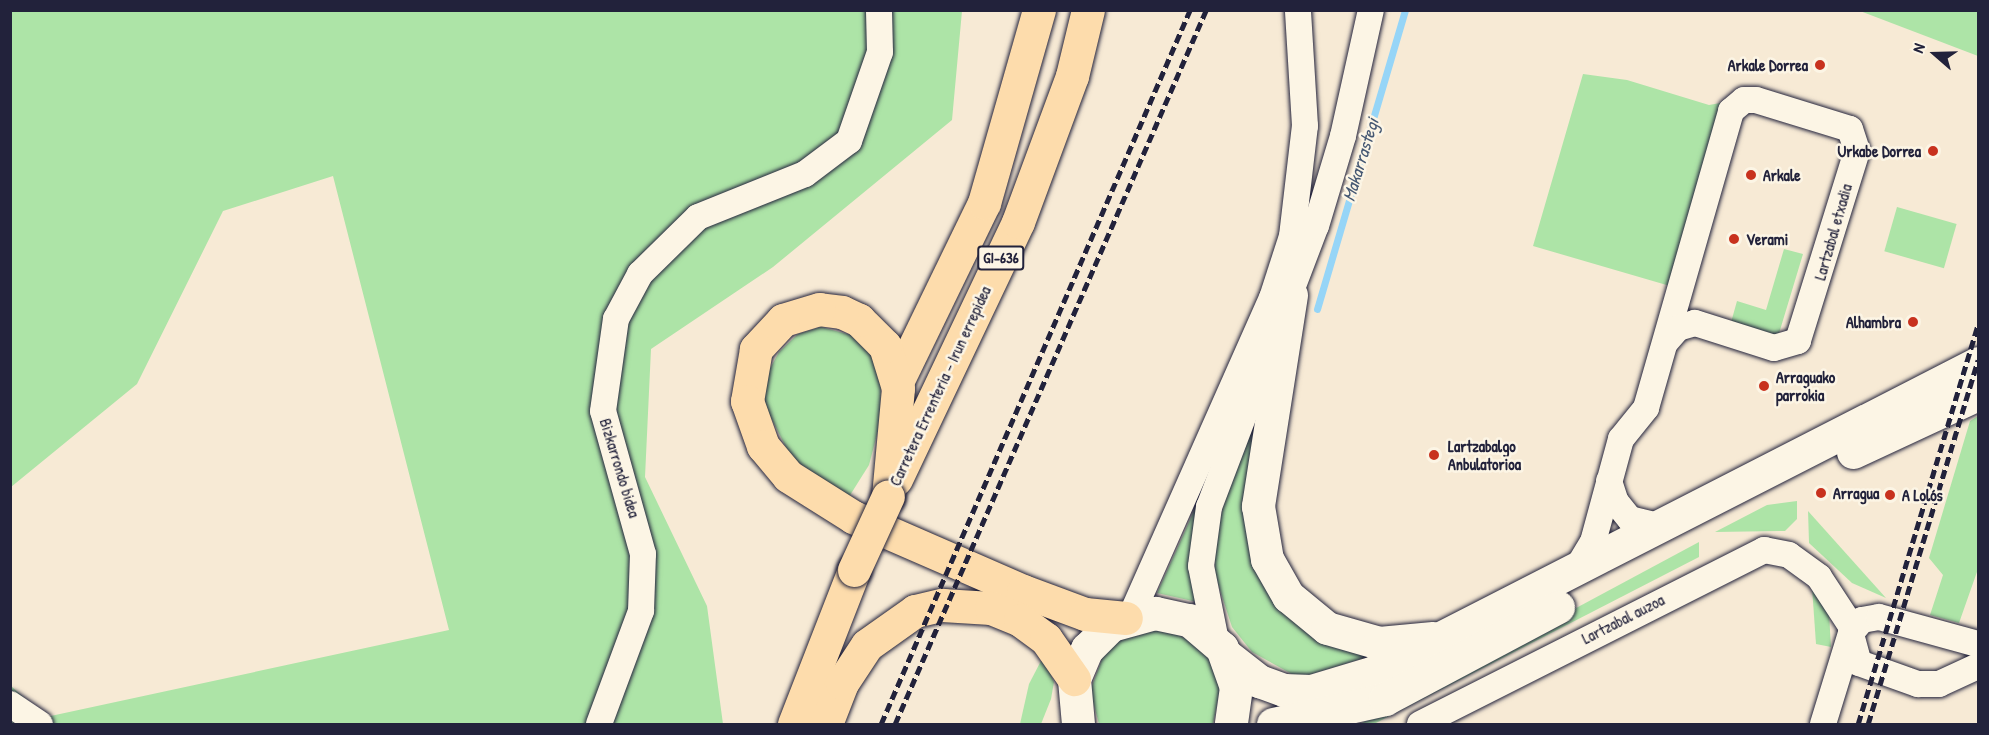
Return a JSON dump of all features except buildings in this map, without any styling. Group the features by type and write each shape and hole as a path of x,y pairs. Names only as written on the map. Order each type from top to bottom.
{"main road":[{"path":"888,496 897,382 984,203 1022,86 1039,10"},
{"name":"Carretera Errenteria – Irun errepidea","path":"794,724 854,570 1018,222 1068,87 1088,10"},
{"path":"1291,296 1258,506 1260,537 1275,578 1312,619 1362,640 1422,640 1472,627"},
{"path":"897,382 885,346 872,332 842,312 819,309 783,320 756,349 747,400 763,446 812,495 1046,600 1085,615 1178,616 1222,648 1265,684 1311,691 1382,669 1472,627 1978,363"},
{"path":"1273,724 1400,692 1869,444 1978,394"},
{"path":"826,724 842,683 867,645 907,616 942,604 991,608 1020,620 1046,639 1075,700"},
{"path":"1055,724 1075,700 1098,636 1129,617"},
{"path":"1222,648 1236,687 1231,724"}],"street":[{"name":"Bizkarrondo bidea","path":"599,724 623,671 640,611 643,555 603,411 616,319 640,274 698,217 805,174 849,141 880,52 879,10"},
{"path":"1129,617 1272,298 1292,236 1305,126 1298,10"},
{"path":"1222,648 1203,592 1205,526 1291,296 1343,136 1371,10"},
{"name":"Lartzabal etxadia","path":"1569,576 1589,552 1621,439 1646,408 1734,106 1756,100 1850,129 1857,151 1798,341 1774,348 1695,323 1678,328 1666,342"},
{"path":"1609,481 1616,502 1630,519 1662,527"},
{"name":"Lartzabal auzoa","path":"1420,724 1742,557 1764,550 1789,555 1821,581 1858,626 1853,655 1874,671"},
{"path":"1828,707 1858,626 1941,636 1978,644"},
{"path":"1939,684 1956,657 1952,644 1941,636"},
{"path":"1828,707 1860,673 1874,671 1918,684 1939,684 1978,666"},
{"path":"10,704 40,724"}],"green space":[{"path":"11,11 962,11 952,120 773,267 651,349 645,477 707,606 723,724 11,724 11,686 46,717 449,630 333,176 223,211 137,384 11,487"},
{"path":"1860,11 1978,11 1978,56"},
{"path":"1583,74 1627,80 1709,105 1726,102 1670,286 1533,246"},
{"path":"1897,207 1957,224 1944,268 1884,251"},
{"path":"1784,249 1803,254 1777,340 1730,326 1737,301 1766,310"},
{"path":"821,327 851,335 870,351 881,378 880,423 869,465 847,500 791,457 764,404 767,374 779,352 798,334"},
{"path":"1261,402 1261,574 1384,652 1299,678 1252,652 1232,627 1215,575 1215,538 1225,500"},
{"path":"1978,416 1978,569 1959,623 1930,615 1943,575 1929,558 1970,421"},
{"path":"1215,462 1197,602 1157,593 1185,531"},
{"path":"1797,501 1797,519 1785,531 1715,532 1767,505"},
{"path":"1808,511 1886,598 1852,583 1809,543"},
{"path":"1699,542 1699,557 1374,724 1360,724"},
{"path":"1812,587 1829,614 1831,647 1816,644"},
{"path":"1164,628 1203,647 1221,685 1213,724 1099,724 1090,691 1105,651 1122,637"},
{"path":"1043,657 1054,682 1051,699 1041,724 1020,724 1029,684"}],"waterway":[{"name":"Makarrastegi","path":"1317,309 1405,10"}],"railway":[{"path":"881,724 1190,10"},
{"path":"895,724 1206,10"},
{"path":"1858,724 1978,324"},
{"path":"1868,724 1978,360"}],"place":[{"name":"Arkale Dorrea","path":"1820,65"},
{"name":"Urkabe Dorrea","path":"1933,151"},
{"name":"Arkale","path":"1751,175"},
{"name":"Verami","path":"1734,239"},
{"name":"Alhambra","path":"1913,322"},
{"name":"Arraguako parrokia","path":"1764,386"},
{"name":"Lartzabalgo Anbulatorioa","path":"1434,455"},
{"name":"Arragua","path":"1821,493"},
{"name":"A Lolós","path":"1890,495"}]}
